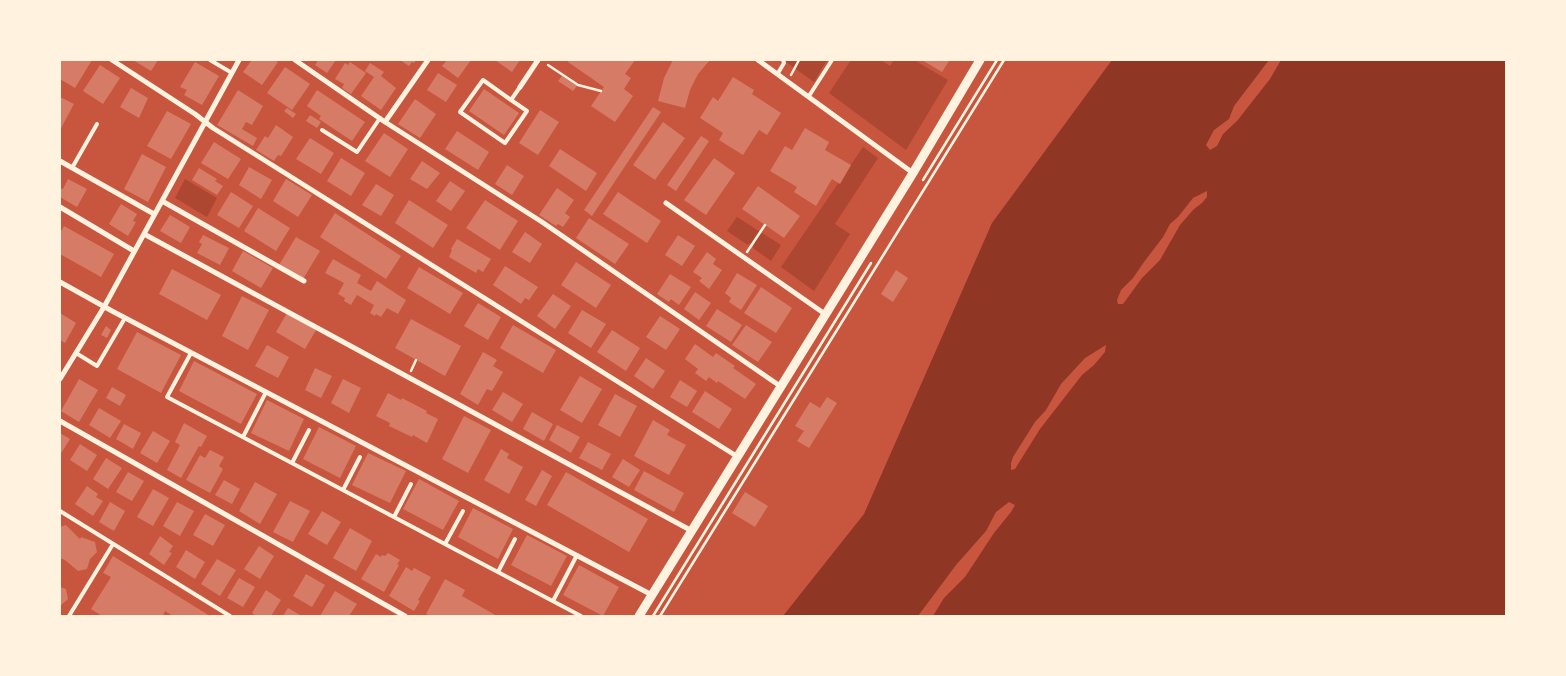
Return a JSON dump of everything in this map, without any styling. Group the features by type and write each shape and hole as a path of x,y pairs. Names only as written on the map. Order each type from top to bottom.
{"street":[{"path":"112,60 230,138 738,457"},
{"path":"60,379 104,307 239,60"},
{"path":"296,60 385,122 542,222 780,386"},
{"path":"385,122 428,60"},
{"path":"520,86 538,60"},
{"path":"758,60 913,173"},
{"path":"640,616 913,173 980,60"},
{"path":"60,161 154,214"},
{"path":"162,201 304,281"},
{"path":"666,203 825,314"},
{"path":"60,207 134,251"},
{"path":"144,234 692,531"},
{"path":"60,282 191,353 652,595"},
{"path":"60,421 405,616"}],"lane":[{"path":"210,60 232,73"},
{"path":"778,73 784,63 783,60"},
{"path":"809,96 832,60"},
{"path":"482,80 511,100 526,111 505,143 460,112 482,80"},
{"path":"511,100 520,86"},
{"path":"322,130 357,152 380,118"},
{"path":"72,168 97,124"},
{"path":"76,354 97,366 125,318"},
{"path":"191,353 167,397 581,616"},
{"path":"243,437 266,392"},
{"path":"292,463 309,430"},
{"path":"343,490 360,457"},
{"path":"394,517 411,484"},
{"path":"60,511 230,616"},
{"path":"445,544 463,511"},
{"path":"498,572 515,538"},
{"path":"69,616 113,544"},
{"path":"553,601 577,555"}],"path":[{"path":"787,80 799,60"},
{"path":"922,181 997,60"},
{"path":"660,616 1004,60"},
{"path":"548,65 578,85 601,91"},
{"path":"744,257 765,225"},
{"path":"653,616 876,256"}],"shaded area":[{"path":"786,60 827,60 814,82 786,62"},
{"path":"851,60 881,60 890,66 894,60 914,60 948,80 906,150 829,93"},
{"path":"1112,60 1506,60 1506,616 783,616 864,514 992,223"},
{"path":"863,147 878,158 835,224 850,234 814,291 781,267"},
{"path":"185,179 217,198 207,217 175,198"},
{"path":"737,217 781,245 771,261 753,248 754,246 749,243 748,245 727,231"}],"pier":[{"path":"1269,60 1281,60 1270,79 1237,121 1223,134 1217,146 1210,150 1206,145 1214,130 1229,119 1234,106"},
{"path":"1207,191 1207,197 1180,225 1160,260 1142,278 1123,304 1118,304 1117,300 1121,290 1133,278 1163,237 1170,224 1193,198"},
{"path":"1106,345 1105,352 1082,375 1040,429 1015,469 1011,470 1013,457 1035,422 1046,410 1061,384 1085,358"},
{"path":"1009,502 1015,505 1011,512 994,533 965,577 944,598 933,616 918,616 956,565 986,531 996,512"}],"building":[{"path":"60,60 92,60 75,88 60,79"},
{"path":"133,60 158,60 151,71"},
{"path":"252,60 274,60 278,62 262,85 243,72"},
{"path":"318,60 336,60 327,73 315,65"},
{"path":"400,60 416,60 409,66"},
{"path":"447,60 471,60 458,78 442,66"},
{"path":"495,60 520,60 512,72"},
{"path":"569,60 635,60 625,74 631,78 624,89 633,96 615,122 591,106 604,87 568,62"},
{"path":"673,60 710,60 698,74 690,90 685,108 658,101 664,78"},
{"path":"922,60 948,60 949,61 942,72"},
{"path":"195,62 219,76 202,105 184,95 187,90 180,87"},
{"path":"350,62 366,73 351,94 342,88 344,84 335,79 345,63 348,65"},
{"path":"370,63 384,72 381,76 396,88 381,110 361,96 374,77 365,71"},
{"path":"100,65 120,78 103,104 83,91"},
{"path":"285,67 310,84 292,110 267,93"},
{"path":"438,73 457,85 446,102 427,90"},
{"path":"562,76 577,86 573,91 558,81"},
{"path":"733,77 754,90 752,94 781,113 767,135 759,130 743,155 719,140 723,133 700,118 713,97 718,101"},
{"path":"131,88 148,98 139,118 120,107"},
{"path":"484,89 519,113 504,135 469,111"},
{"path":"238,90 263,106 252,125 246,122 242,129 257,138 253,146 217,125"},
{"path":"317,90 365,122 352,141 319,119 321,116 307,106"},
{"path":"60,97 74,104 60,130"},
{"path":"415,99 436,114 420,138 398,124"},
{"path":"653,107 661,112 592,216 584,210"},
{"path":"287,108 296,114 293,118 284,111"},
{"path":"540,110 559,122 538,155 519,143"},
{"path":"167,111 191,124 171,159 147,146"},
{"path":"310,115 321,122 317,128 306,121"},
{"path":"663,122 685,138 655,180 633,165"},
{"path":"276,125 293,137 281,156 278,155 274,161 256,150 265,136 268,138"},
{"path":"805,128 829,142 825,150 851,165 840,184 832,179 816,206 794,192 797,187 770,171 785,146 792,150"},
{"path":"457,131 489,152 478,170 445,149"},
{"path":"384,133 408,149 390,177 365,161"},
{"path":"701,136 709,141 676,191 667,185"},
{"path":"310,138 334,153 321,174 296,159"},
{"path":"214,142 241,159 228,179 201,163"},
{"path":"560,149 597,173 586,191 549,166"},
{"path":"142,154 166,167 148,202 124,189"},
{"path":"341,158 365,173 351,196 327,181"},
{"path":"714,158 735,173 706,215 684,200"},
{"path":"422,161 440,173 427,189 410,179"},
{"path":"507,165 524,176 512,195 495,184"},
{"path":"249,167 272,180 261,199 239,185"},
{"path":"199,168 217,179 215,181 223,186 217,195 192,180"},
{"path":"68,179 87,189 77,207 60,197 60,188 63,189"},
{"path":"286,179 312,195 298,217 273,201"},
{"path":"450,181 465,191 451,211 436,201"},
{"path":"376,184 394,195 381,216 362,205"},
{"path":"758,186 800,216 784,238 742,209"},
{"path":"557,188 574,200 565,213 570,217 563,227 558,224 556,226 539,215"},
{"path":"231,192 253,206 239,228 217,215"},
{"path":"618,192 661,221 647,243 603,214"},
{"path":"409,200 448,225 433,248 395,223"},
{"path":"485,200 518,221 500,250 466,228"},
{"path":"121,204 137,214 133,221 136,222 128,236 109,224"},
{"path":"258,208 290,228 276,251 244,231"},
{"path":"335,213 401,256 386,279 320,237"},
{"path":"170,215 190,227 181,243 160,231"},
{"path":"589,218 629,244 615,264 576,238"},
{"path":"64,226 114,254 101,277 60,254 60,233"},
{"path":"525,232 542,244 530,263 512,252"},
{"path":"203,235 229,248 220,265 197,253 202,244 199,242"},
{"path":"678,235 695,246 682,266 665,255"},
{"path":"296,237 320,251 303,279 279,265"},
{"path":"457,239 491,259 483,272 478,269 476,273 449,257"},
{"path":"243,251 273,268 261,288 232,271"},
{"path":"707,252 716,259 713,264 722,270 709,289 699,281 702,278 693,272"},
{"path":"333,259 361,275 357,283 371,291 377,281 406,300 398,314 387,308 381,317 376,314 375,316 370,313 374,305 357,295 351,305 344,301 345,298 338,294 344,283 325,273"},
{"path":"576,262 611,285 596,308 561,285"},
{"path":"505,266 538,287 529,300 525,298 521,304 493,285"},
{"path":"419,267 463,293 450,314 407,288"},
{"path":"172,269 221,295 207,320 159,294"},
{"path":"896,270 908,278 893,302 881,294"},
{"path":"737,273 757,285 741,310 729,302 731,298 725,293"},
{"path":"670,274 691,287 679,305 671,299 669,302 657,294"},
{"path":"761,287 792,308 776,333 744,313"},
{"path":"695,292 711,303 699,320 684,309"},
{"path":"553,294 571,306 555,329 537,316"},
{"path":"242,296 269,310 248,350 222,336"},
{"path":"478,303 501,317 488,340 464,326"},
{"path":"717,309 742,325 731,342 706,326"},
{"path":"582,310 606,324 591,348 568,333"},
{"path":"60,313 76,323 65,343 60,340"},
{"path":"287,313 316,330 305,349 276,332"},
{"path":"660,316 680,329 666,350 646,337"},
{"path":"411,319 461,346 445,376 395,348"},
{"path":"513,325 556,350 543,373 500,348"},
{"path":"746,325 772,342 758,362 732,345"},
{"path":"106,326 111,330 107,338 101,335"},
{"path":"612,330 640,348 626,371 597,352"},
{"path":"137,332 181,355 161,393 117,369"},
{"path":"695,344 713,357 716,353 756,384 745,399 718,381 717,383 709,377 706,381 695,373 698,369 685,359"},
{"path":"267,345 289,357 278,378 255,366"},
{"path":"483,352 497,360 493,366 503,372 492,391 487,389 478,405 460,394"},
{"path":"646,358 665,371 653,389 634,376"},
{"path":"194,361 257,394 241,424 179,391"},
{"path":"315,368 332,376 321,398 305,390"},
{"path":"580,376 602,389 582,423 560,410"},
{"path":"79,379 98,390 79,422 61,411"},
{"path":"343,379 361,388 349,413 331,403"},
{"path":"680,380 697,391 687,407 670,397"},
{"path":"112,387 126,395 120,406 106,398"},
{"path":"705,391 732,409 719,429 692,412"},
{"path":"503,392 523,404 512,422 492,410"},
{"path":"388,393 427,411 426,413 438,419 427,443 413,435 412,437 389,426 390,423 376,416"},
{"path":"615,394 637,406 620,437 598,425"},
{"path":"827,397 837,403 809,448 797,441 804,431 795,426 810,402 820,408"},
{"path":"267,400 304,419 289,451 251,433"},
{"path":"99,408 121,421 110,438 89,425"},
{"path":"532,412 553,424 544,441 523,429"},
{"path":"464,416 491,430 468,473 442,459"},
{"path":"653,420 670,430 667,435 686,445 669,475 634,456"},
{"path":"184,423 207,436 201,447 199,446 181,478 167,470 180,445 175,442"},
{"path":"124,424 141,433 133,449 116,439"},
{"path":"557,425 580,437 571,453 549,440"},
{"path":"319,427 356,446 340,478 303,459"},
{"path":"153,431 170,441 157,463 140,453"},
{"path":"60,433 70,439 60,455"},
{"path":"588,442 611,454 602,470 579,458"},
{"path":"80,444 97,455 87,471 70,460"},
{"path":"501,449 509,454 507,458 523,467 509,494 484,480"},
{"path":"210,450 224,457 219,466 223,469 210,493 186,480 200,455 205,458"},
{"path":"368,453 406,471 390,503 352,485"},
{"path":"106,458 122,468 108,489 93,479"},
{"path":"623,459 640,470 629,487 612,477"},
{"path":"542,470 552,476 536,506 525,500"},
{"path":"644,471 684,493 674,512 634,490"},
{"path":"128,472 144,481 132,501 116,492"},
{"path":"566,472 648,519 629,552 547,505"},
{"path":"419,479 459,501 443,530 403,509"},
{"path":"224,480 240,489 232,504 215,495"},
{"path":"255,482 277,494 260,524 239,511"},
{"path":"87,486 98,494 96,497 103,501 93,516 75,504"},
{"path":"153,489 169,498 153,526 137,517"},
{"path":"745,492 768,506 755,527 732,513"},
{"path":"290,501 310,511 293,542 273,532"},
{"path":"110,502 125,511 114,531 99,522"},
{"path":"177,502 194,511 180,536 163,526"},
{"path":"473,508 513,529 498,559 458,537"},
{"path":"322,511 341,522 327,545 308,534"},
{"path":"205,514 225,525 213,546 193,535"},
{"path":"66,525 80,539 81,537 95,542 97,552 90,559 87,569 78,571 60,558 60,527"},
{"path":"350,528 372,541 356,571 333,558"},
{"path":"527,535 567,556 551,586 511,565"},
{"path":"160,536 173,546 169,552 172,553 164,565 149,554"},
{"path":"259,546 274,556 260,579 244,569"},
{"path":"186,550 205,562 195,579 176,567"},
{"path":"388,553 400,560 384,592 361,579 376,554 381,557"},
{"path":"113,556 210,616 173,616 165,611 163,616 102,616 91,609 111,577 103,573"},
{"path":"217,559 236,570 220,596 201,584"},
{"path":"579,565 619,587 603,616 563,595"},
{"path":"406,567 412,571 414,568 431,577 414,611 389,596"},
{"path":"306,574 325,585 312,607 293,596"},
{"path":"239,578 255,587 243,607 227,598"},
{"path":"445,579 465,590 462,596 497,616 431,616 426,614"},
{"path":"60,587 66,589 68,599 60,606"},
{"path":"266,590 281,600 271,616 256,616 252,613"},
{"path":"335,591 357,604 349,616 320,616"},
{"path":"288,608 302,616 283,616"}]}
